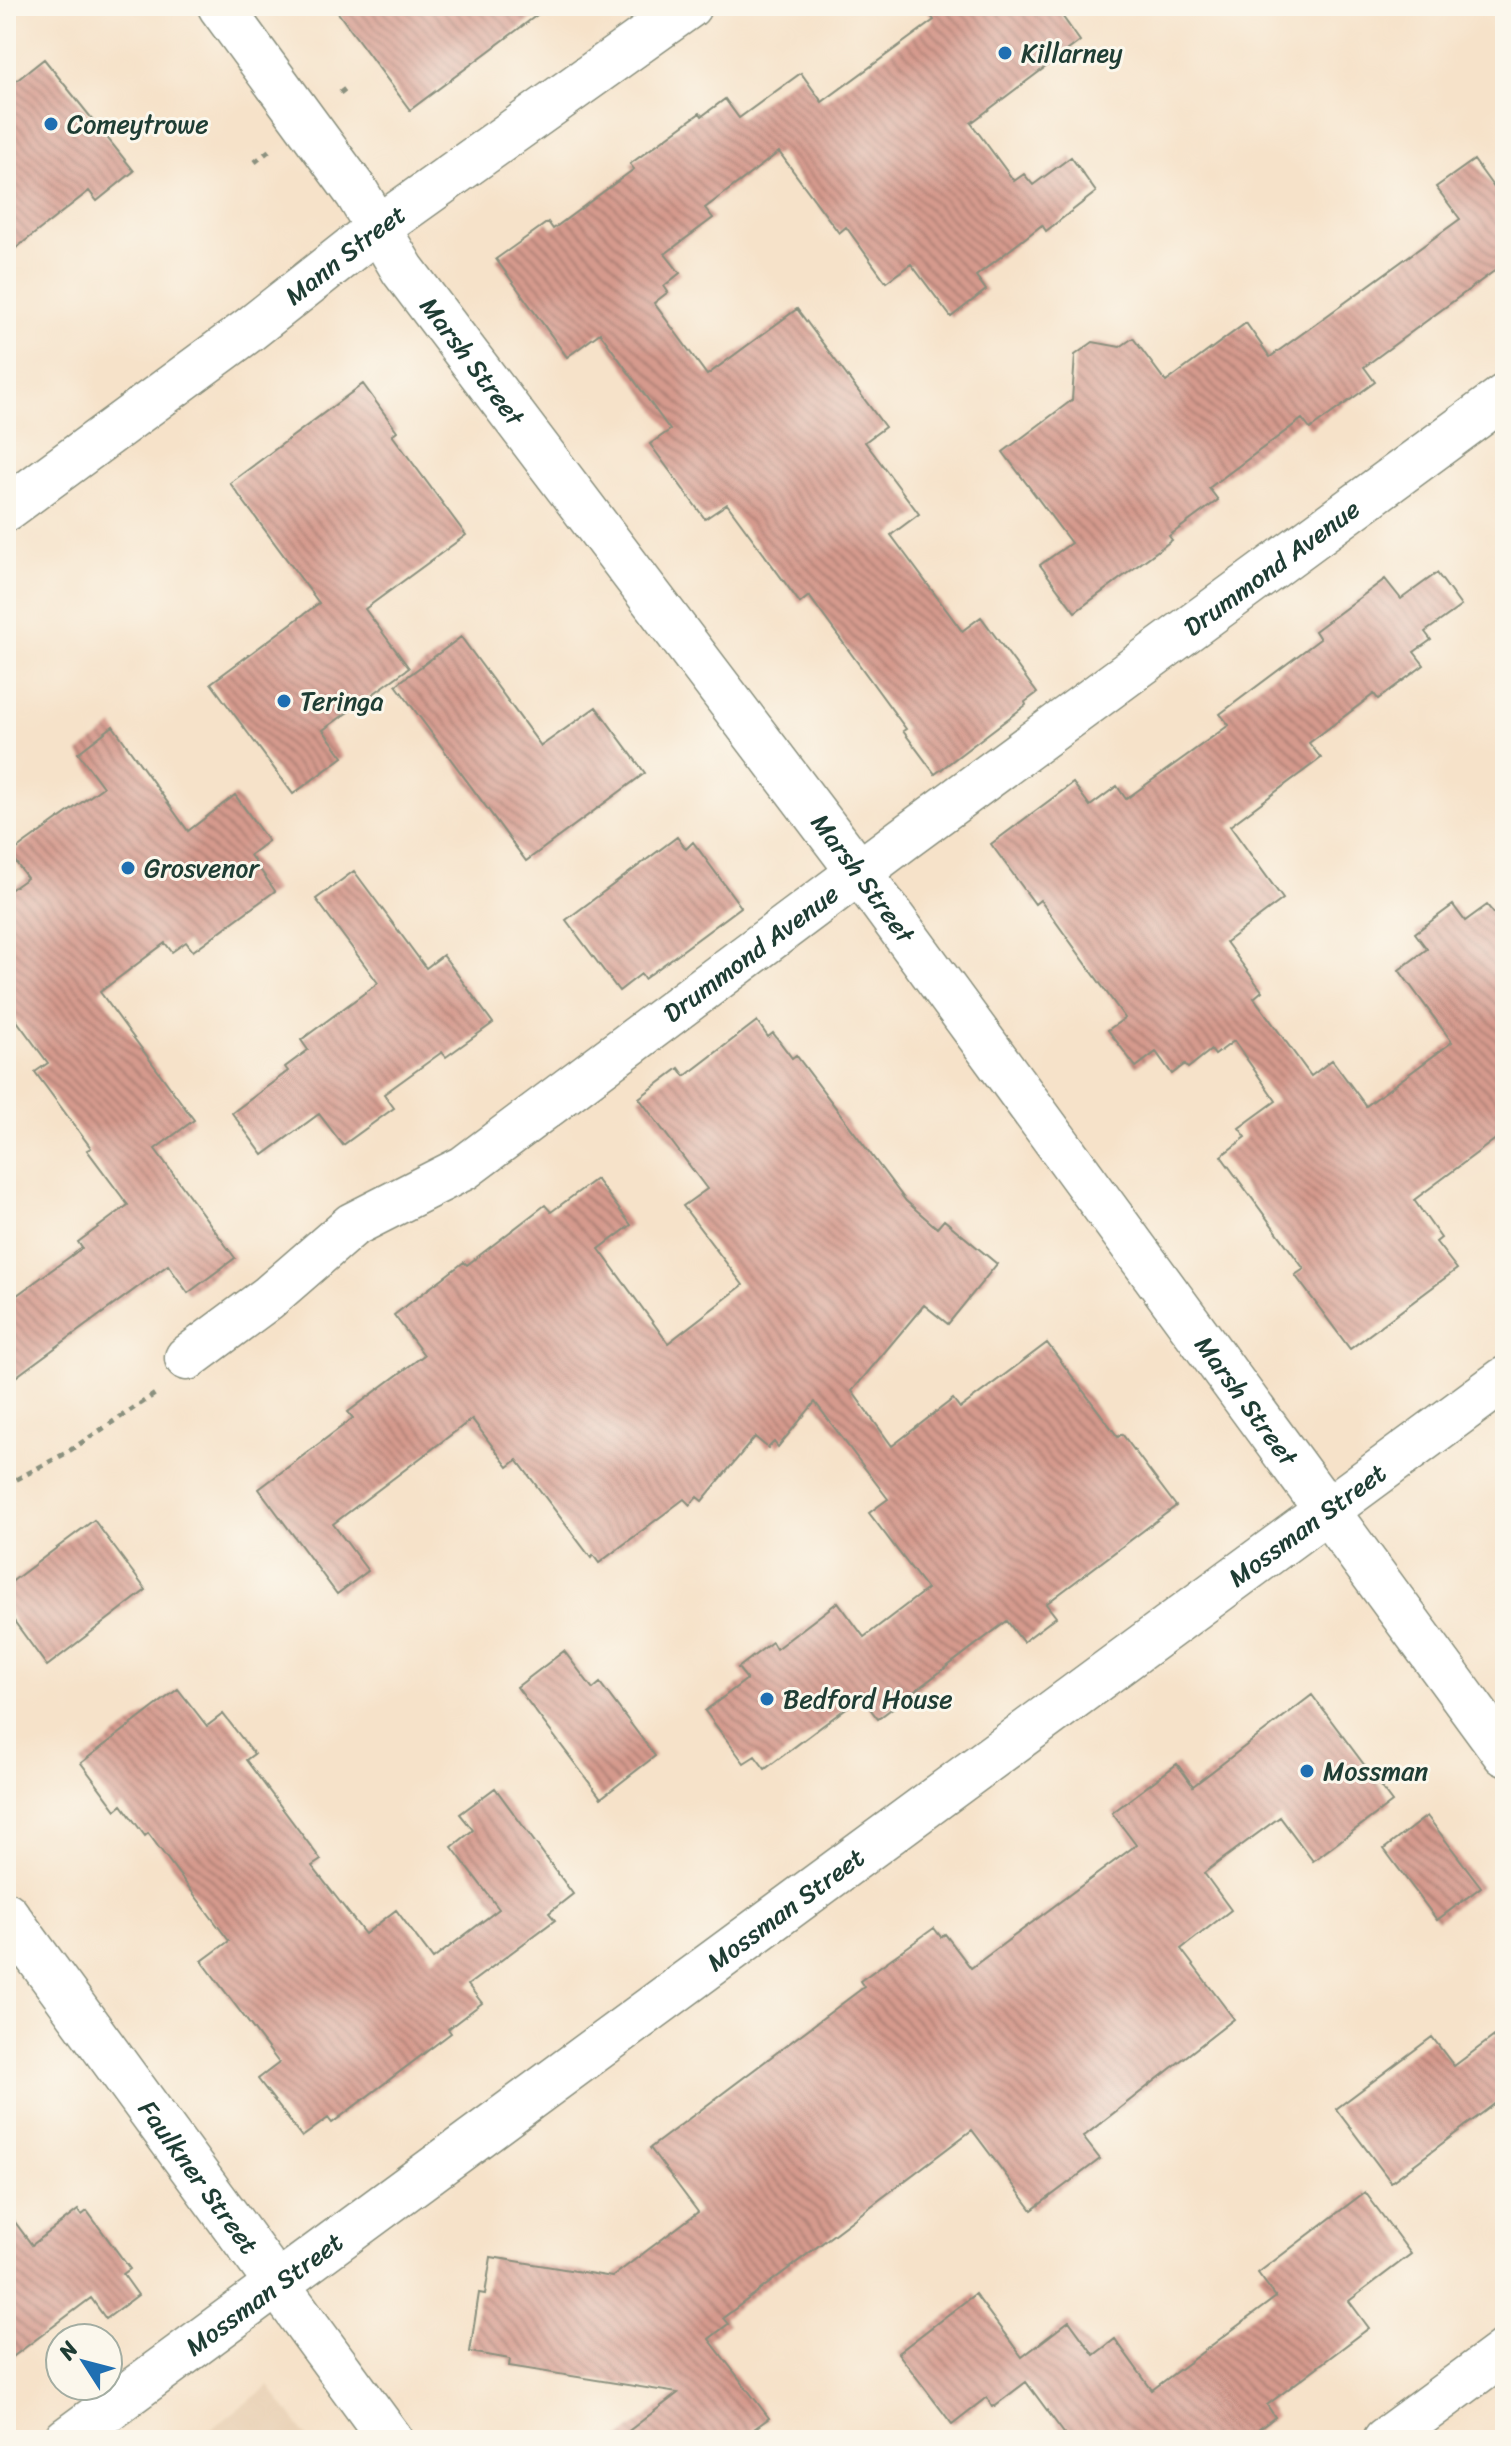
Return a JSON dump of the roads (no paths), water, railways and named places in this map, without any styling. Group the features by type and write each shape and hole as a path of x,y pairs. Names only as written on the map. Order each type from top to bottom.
{"street":[{"name":"Marsh Street","path":"220,6 357,193 411,280 859,872 1505,1754"},
{"name":"Mann Street","path":"6,509 249,330 378,228 605,69 689,6"},
{"name":"Drummond Avenue","path":"187,1358 268,1298 352,1225 464,1168 859,872 1505,396"},
{"name":"Mossman Street","path":"66,2440 1505,1379"},
{"name":"Faulkner Street","path":"6,1914 391,2440"},
{"path":"1385,2440 1505,2351"}],"place":[{"name":"Killarney","path":"1005,53"},
{"name":"Comeytrowe","path":"51,124"},
{"name":"Teringa","path":"284,701"},
{"name":"Grosvenor","path":"128,868"},
{"name":"Bedford House","path":"767,1699"},
{"name":"Mossman","path":"1307,1771"}]}
